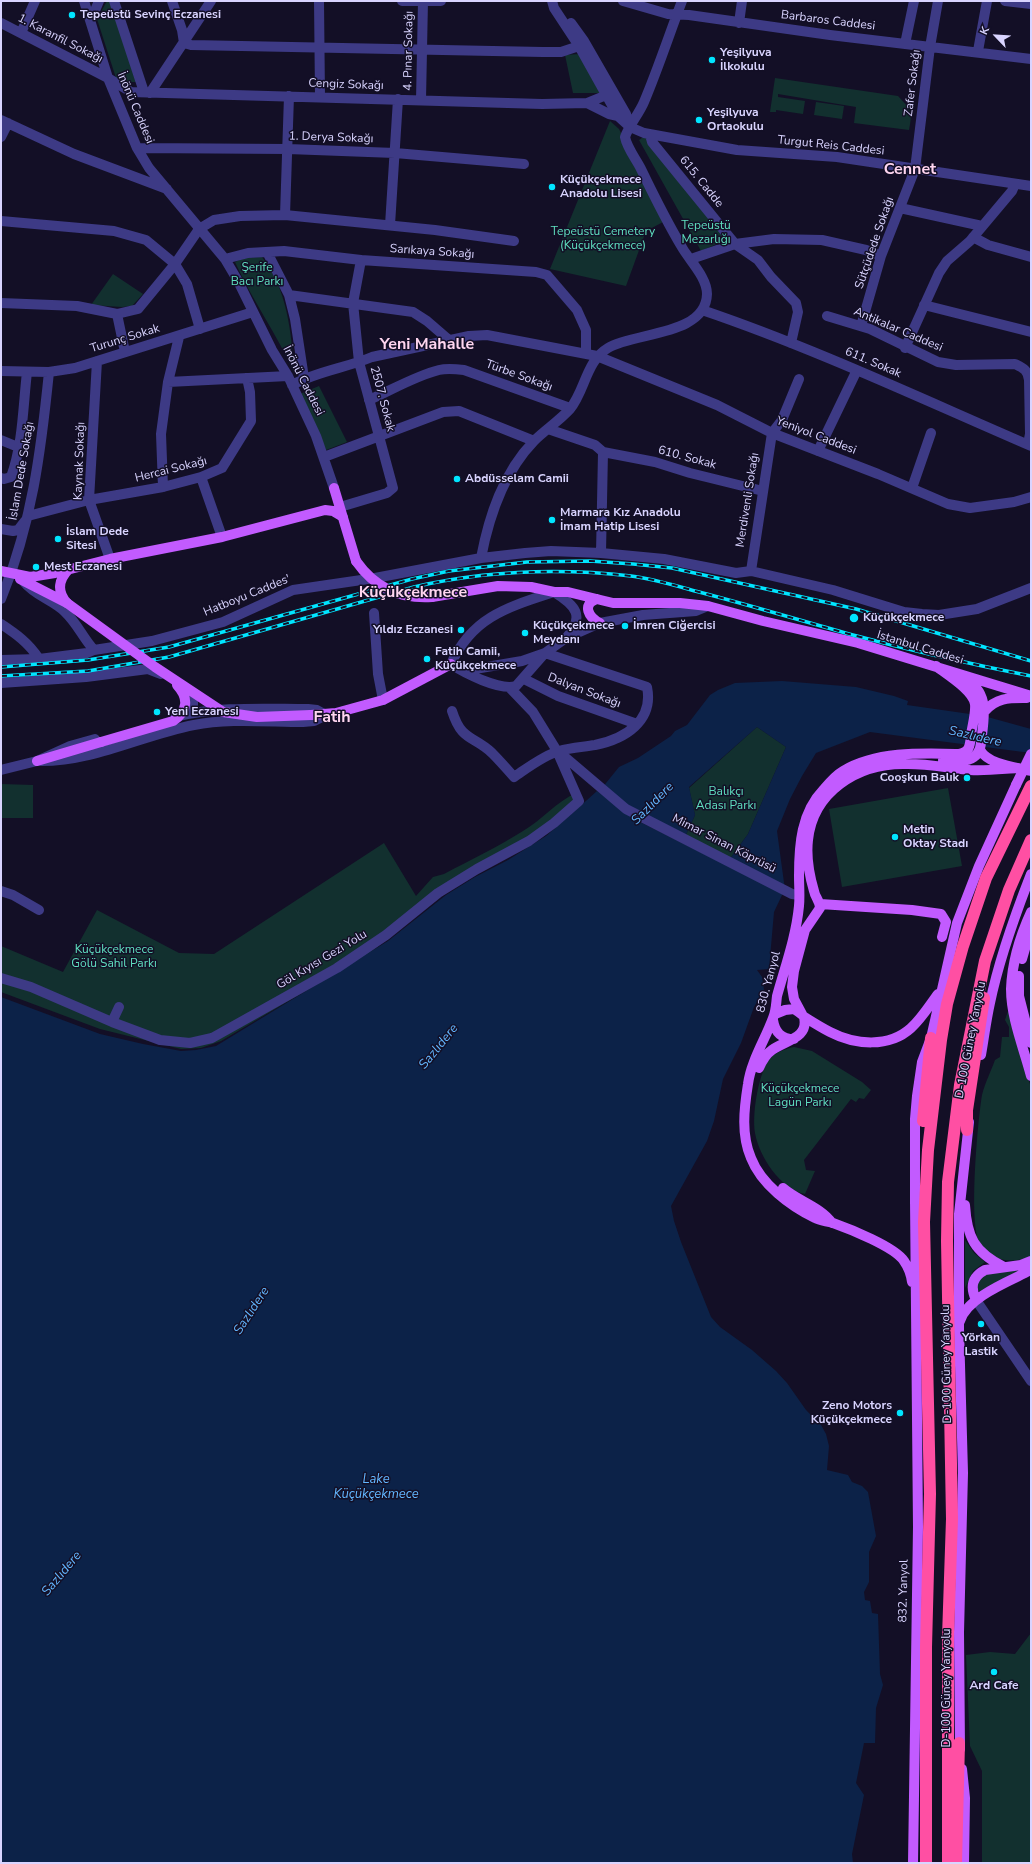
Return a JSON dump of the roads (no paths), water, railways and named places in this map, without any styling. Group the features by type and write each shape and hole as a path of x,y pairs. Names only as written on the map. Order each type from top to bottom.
{"highway":[{"path":"924,1222 928,1150 941,1040 947,1004 963,946 979,897 998,853 1031,786"},
{"path":"948,1863 948,1637 952,1518 946,1213 951,1151 960,1085 985,961 1009,890 1031,840"},
{"path":"968,1130 968,1104 986,978 985,961"},
{"path":"926,1863 926,1647 930,1494 924,1222 921,1186 921,1157 931,1038"},
{"path":"956,1863 959,1743"}],"main road":[{"name":"İnönü Caddesi","path":"334,488 356,561 366,574 380,587 398,594 417,598 432,597 498,586 531,587 554,592 568,592 597,599"},
{"path":"325,510 331,500 334,488"},
{"path":"1,571 30,577 110,559 222,537 325,510 341,512"},
{"path":"67,603 62,597 60,586 61,579 69,569"},
{"path":"11,573 23,581 67,603 172,679 223,712 257,717 326,715 383,700 451,664"},
{"path":"597,599 589,604 588,610 590,616 600,623"},
{"name":"İstanbul Caddesi","path":"597,599 613,603 680,603 708,606 763,621 858,643 936,666 1031,697"},
{"path":"896,755 922,753 959,754 965,753 969,748 975,710 974,701 968,692 936,666"},
{"path":"896,755 966,761 974,757 980,750 986,711 982,698 973,684 936,666"},
{"path":"37,761 173,721 178,718 185,705 184,693 172,679"},
{"path":"986,711 994,702 1001,699 1031,697"},
{"path":"980,750 986,757 1031,771"},
{"path":"916,1319 915,1120 920,1075 931,1038 940,991 957,923 979,866 1031,754"},
{"name":"830. Yanyol","path":"896,755 869,760 842,772 823,790 808,810 801,832 800,906 790,954 777,997 774,1017 748,1081 744,1109 744,1132 751,1159 758,1171 779,1194 804,1207 828,1216 832,1223 869,1238 904,1260 910,1272 916,1319"},
{"path":"818,901 808,862 808,840 811,821 819,806 832,789 842,782 875,767 889,764 928,764 969,770 1018,768"},
{"name":"D-100 Güney Yanyolu","path":"964,1863 965,1798 959,1743 959,1632 963,1473 959,1329 959,1200 968,1130 990,1003 1006,947 1031,874"},
{"path":"814,916 805,916 801,912 800,906 805,898 811,896 818,901 941,914 946,922 942,937"},
{"name":"830. Yanyol","path":"803,1016 794,999 792,987 794,971 805,930 819,911 818,901"},
{"path":"1031,912 1018,943 1011,990 1015,1016 1031,1076"},
{"path":"1031,928 1028,947 1019,978 1018,990 1031,1043"},
{"path":"803,1016 804,1030 794,1039 781,1036 776,1028 774,1017 790,1009 794,1009 803,1016 842,1038 862,1042 877,1042 896,1037 910,1029 922,1018 940,991"},
{"name":"830. Yanyol","path":"794,1039 773,1049 765,1056 760,1065 751,1095 749,1130 752,1144 760,1163 778,1185 804,1207"},
{"path":"962,1186 968,1233 983,1254 991,1261 1004,1267"},
{"path":"976,1300 972,1292 972,1284 975,1276 985,1270 1021,1265 1031,1260"},
{"path":"959,1329 964,1312 976,1300 1031,1270"},
{"name":"832. Yanyol","path":"913,1863 918,1527 916,1319"}],"street":[{"path":"21,33 35,1"},
{"name":"İnönü Caddesi","path":"84,1 108,78 137,148 149,168 169,190 199,229 225,259 272,350 290,381 324,457 334,488"},
{"path":"91,20 99,1"},
{"name":"İnönü Caddesi","path":"114,1 147,93"},
{"path":"172,1 182,30 184,43"},
{"path":"147,93 184,43 211,1"},
{"path":"319,1 320,96"},
{"path":"402,1 441,1"},
{"name":"4. Pınar Sokağı","path":"421,100 423,1"},
{"path":"552,1 554,8 578,46 618,116 630,127"},
{"path":"552,1 559,6 584,41 626,114 630,127"},
{"name":"Barbaros Caddesi","path":"623,1 668,14 689,15 739,23 930,47 978,51 1031,59"},
{"path":"481,558 486,532 500,491 511,470 534,441 570,408 597,356 619,342 667,331 692,322 704,307 707,294 703,280 661,210 625,137 640,112 652,84 682,1"},
{"path":"739,23 742,1"},
{"path":"906,44 914,1"},
{"name":"Zafer Sokağı","path":"915,169 930,47 938,1"},
{"path":"978,51 987,1"},
{"path":"1005,1 1031,4"},
{"name":"1. Karanfil Sokağı","path":"2,27 21,33 108,78"},
{"path":"184,43 190,45 543,52 561,52 578,46"},
{"path":"108,78 131,92 119,106"},
{"path":"606,94 608,88 607,82"},
{"name":"Cengiz Sokağı","path":"131,92 320,96 542,104 587,103 601,98 606,94"},
{"path":"285,215 289,96"},
{"path":"390,225 398,99"},
{"name":"Cengiz Sokağı","path":"587,103 609,114 618,116"},
{"path":"1,137 4,121 74,154 169,190"},
{"name":"Turgut Reis Caddesi","path":"630,127 650,135 737,150 837,157 1031,186"},
{"name":"615. Cadde","path":"650,135 652,142 735,244 758,260 771,277 796,303 798,312 791,343"},
{"name":"1. Derya Sokağı","path":"137,148 288,149 395,153 524,164"},
{"name":"Sütçüdede Sokağı","path":"861,326 881,256 915,169"},
{"path":"905,348 939,273 947,261 973,237 1012,191 1015,184"},
{"path":"900,208 982,226"},
{"path":"1,303 77,306 116,314 138,309 175,264 199,229 214,220 240,216 285,215 435,230 514,241"},
{"path":"1,221 114,231 146,240 175,264 187,284 200,329"},
{"path":"973,237 988,244 1031,256"},
{"path":"691,259 735,244 774,239 822,240 866,250 881,256"},
{"name":"Sarıkaya Sokağı","path":"225,259 248,253 284,251 361,260 536,272 547,275 576,310 586,330 586,353"},
{"path":"267,252 289,295 295,319 304,378"},
{"name":"2507. Sokak","path":"341,512 388,493 393,488 359,362 353,303 361,260"},
{"path":"289,295 413,312 427,321 449,340"},
{"path":"924,305 1031,332"},
{"name":"611. Sokak","path":"702,310 740,323 857,370 1029,445"},
{"name":"Turunç Sokak","path":"1,371 49,372 75,368 179,337 253,312"},
{"path":"116,314 125,352"},
{"name":"Antikalar Caddesi","path":"827,316 861,326 905,348 938,362 956,365 1015,364 1023,368 1028,372 1030,380 1029,445"},
{"name":"Yeniyol Caddesi","path":"290,381 359,362 372,356 469,336 487,335 597,356 717,405 772,433 912,488 948,504 970,508 1014,502 1031,497"},
{"path":"163,487 162,434 168,382 179,337"},
{"name":"Kaynak Sokağı","path":"97,361 89,500 110,559"},
{"name":"Türbe Sokağı","path":"369,400 438,370 449,369 464,370 570,408"},
{"path":"818,451 857,370"},
{"path":"1,478 4,479 11,477 18,447 26,372"},
{"name":"İslam Dede Sokağı","path":"1,599 11,573 28,516 41,451 49,372"},
{"path":"168,382 247,378 290,381"},
{"name":"Hercai Sokağı","path":"28,516 89,500 163,487 201,477 222,468 251,421 250,392 247,378"},
{"path":"772,433 782,420 799,378"},
{"path":"324,457 443,412 459,411 534,441"},
{"name":"610. Sokak","path":"548,429 595,445 603,452 655,462 763,491"},
{"name":"Merdivenli Sokağı","path":"751,571 772,433"},
{"path":"912,488 931,433"},
{"path":"1,440 18,447"},
{"path":"601,553 603,452"},
{"path":"201,477 222,537"},
{"path":"1,529 13,532 18,530 28,516"},
{"name":"Hatboyu Caddes'","path":"1,660 39,659 87,653 94,650 152,641 223,622 293,590 375,578 481,558 551,551 601,553 664,559 736,573 751,571 833,590 904,612 922,614 939,615 977,609 1031,588"},
{"path":"23,581 34,592 64,611 75,622 94,650"},
{"path":"557,751 533,712 510,688 482,680 451,664 466,637 484,621 518,604 554,592 573,605 577,613 574,627 566,638"},
{"path":"463,671 508,665 545,652 566,638 600,623 643,615 696,611 708,606"},
{"path":"374,613 378,674 383,700"},
{"path":"1,624 28,644 39,659"},
{"path":"510,688 516,686 524,679 545,652"},
{"path":"452,711 457,725 464,734 491,752 514,777 557,751 596,745 616,739 637,724 647,710 649,698 647,686 545,652"},
{"path":"1,683 86,677 148,668 164,675 215,711"},
{"name":"Dalyan Sokağı","path":"524,679 558,696 637,724"},
{"path":"187,691 193,707 188,714"},
{"path":"1,770 37,761 70,746 188,714 241,709 308,709 317,710 326,715"},
{"path":"37,761 57,761 81,758 199,724 303,722 314,721 326,715"},
{"name":"Mimar Sinan Köprüsü","path":"557,751 626,809 785,890 799,895"},
{"name":"Göl Kıyısı Gezi Yolu","path":"1,978 30,987 112,1022 160,1040 190,1043 212,1038 338,968 386,935 438,893 477,869 529,841 554,823 579,801 557,751"},
{"path":"1,891 13,895 39,910"},
{"path":"112,1022 118,1007"},
{"path":"976,1300 1031,1381"}],"water":[{"name":"Sazlıdere","path":"782,681 856,687 894,696 908,701 907,705 984,716 1031,729 1031,753 870,732 816,753 790,799 777,831 785,890 729,860 748,834 786,747 757,727 689,787 695,815 684,839 626,809 602,788 619,767 638,758 671,736 675,731 687,725 710,695 718,690 735,683"},
{"name":"Lake Küçükçekmece","path":"597,791 638,821 783,893 774,912 769,969 757,970 762,977 764,990 754,1007 741,1043 723,1079 714,1121 707,1141 671,1206 681,1242 711,1317 720,1327 752,1350 776,1371 787,1383 806,1410 821,1425 826,1434 829,1446 827,1470 848,1475 852,1482 862,1486 868,1492 876,1536 869,1552 869,1582 864,1592 865,1600 870,1601 872,1613 878,1614 880,1674 883,1685 876,1708 875,1743 864,1743 856,1783 864,1795 852,1854 853,1863 1,1863 1,997 100,1034 143,1044 181,1051 216,1046 388,941 446,895 475,877 508,860 546,836"}],"railway":[{"path":"1,667 88,660 169,647 412,579 449,571 527,562 590,561 672,568 856,609 1031,661"},
{"path":"1,676 88,671 169,657 414,587 467,577 522,572 577,572 631,576 648,579 872,640 985,667 1031,676"}],"place":[{"name":"Tepeüstü Sevinç Eczanesi","path":"72,15"},
{"name":"Yeşilyuva İlkokulu","path":"712,60"},
{"name":"Yeşilyuva Ortaokulu","path":"699,120"},
{"name":"Küçükçekmece Anadolu Lisesi","path":"552,187"},
{"name":"Abdüsselam Camii","path":"457,479"},
{"name":"Marmara Kız Anadolu İmam Hatip Lisesi","path":"552,520"},
{"name":"İslam Dede Sitesi","path":"58,539"},
{"name":"Mest Eczanesi","path":"36,567"},
{"name":"Küçükçekmece","path":"854,618"},
{"name":"İmren Ciğercisi","path":"625,626"},
{"name":"Yıldız Eczanesi","path":"461,630"},
{"name":"Küçükçekmece Meydanı","path":"525,633"},
{"name":"Fatih Camii, Küçükçekmece","path":"427,659"},
{"name":"Yeni Eczanesi","path":"157,712"},
{"name":"Cooşkun Balık","path":"967,778"},
{"name":"Metin Oktay Stadı","path":"895,837"},
{"name":"Yörkan Lastik","path":"981,1324"},
{"name":"Zeno Motors Küçükçekmece","path":"900,1413"},
{"name":"Ard Cafe","path":"994,1672"}],"district":[{"name":"Cennet","path":"910,170"},
{"name":"Yeni Mahalle","path":"427,345"},
{"name":"Küçükçekmece","path":"413,593"},
{"name":"Fatih","path":"332,718"}],"park label":[{"name":"Tepeüstü Mezarlığı","path":"706,233"},
{"name":"Tepeüstü Cemetery (Küçükçekmece)","path":"603,239"},
{"name":"Şerife Bacı Parkı","path":"257,275"},
{"name":"Balıkçı Adası Parkı","path":"726,799"},
{"name":"Küçükçekmece Gölü Sahil Parkı","path":"114,957"},
{"name":"Küçükçekmece Lagün Parkı","path":"800,1096"}]}
